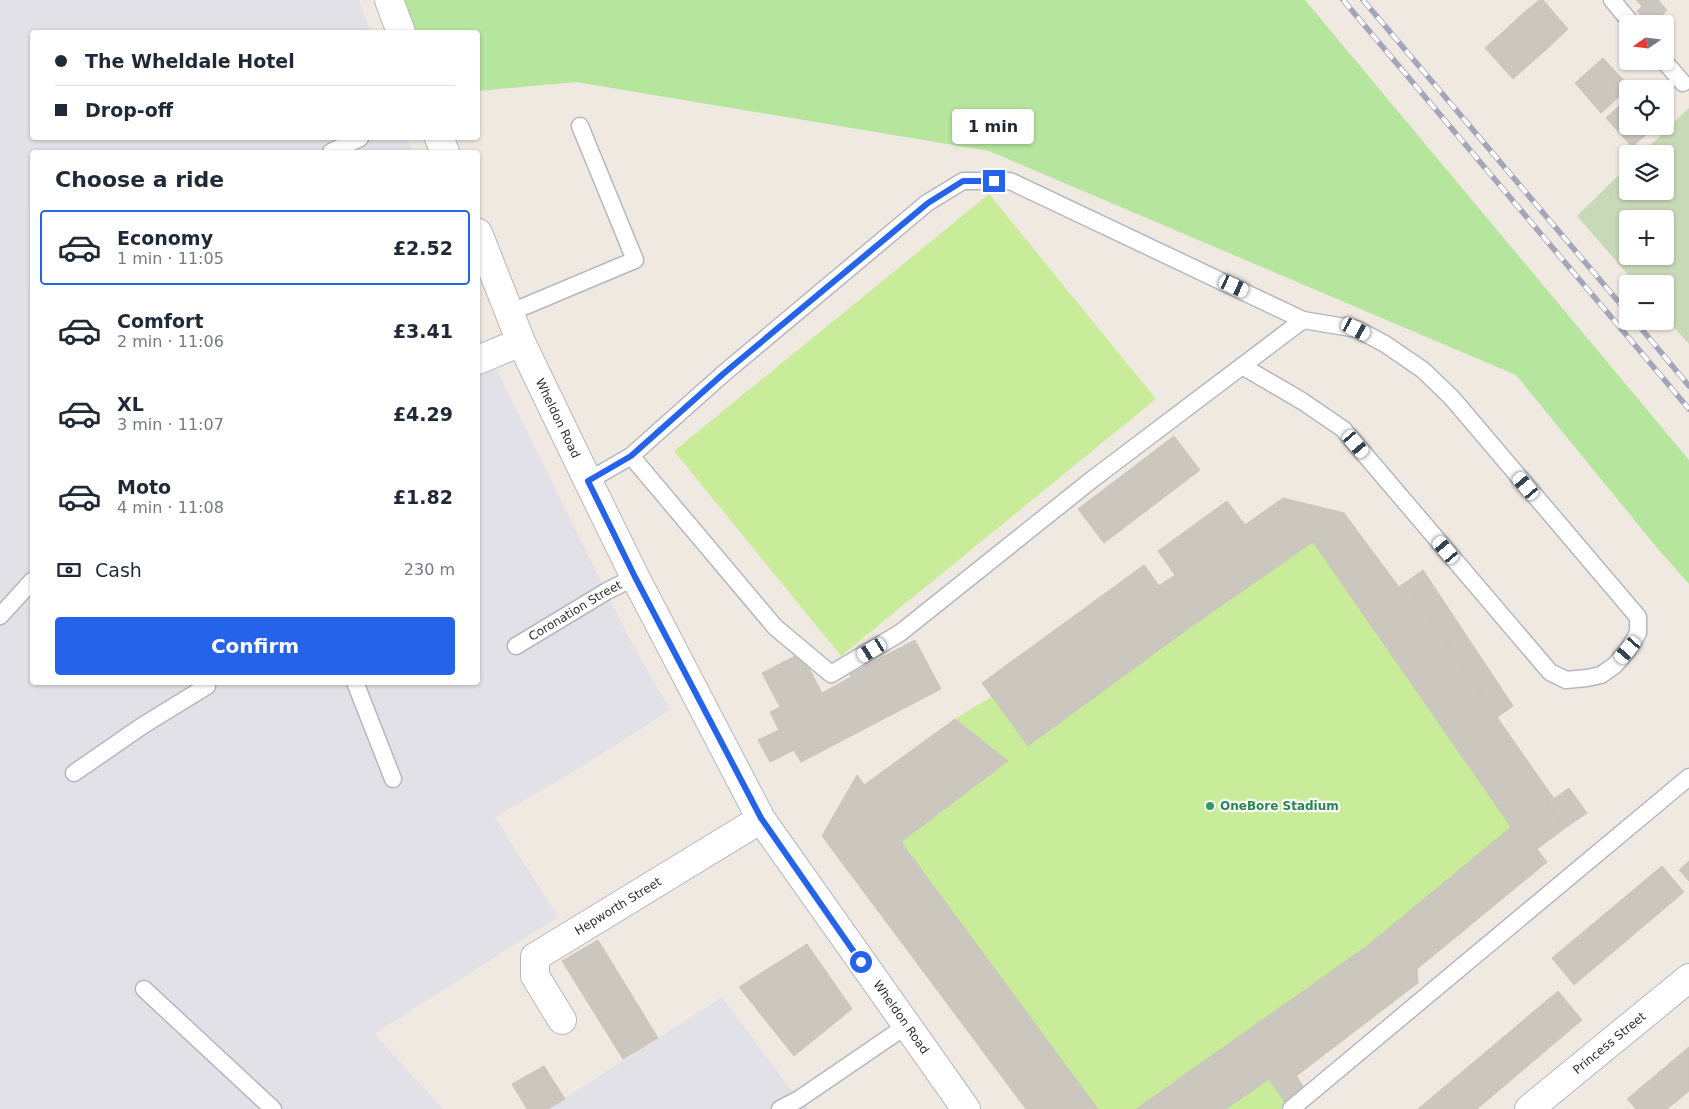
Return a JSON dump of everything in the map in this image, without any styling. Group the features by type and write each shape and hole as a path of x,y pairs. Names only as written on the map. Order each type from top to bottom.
{"street":[{"path":"389,0 400,30"},
{"name":"Wheldon Road","path":"480,238 521,342 588,481 635,577 761,818 966,1109"},
{"path":"480,359 521,342"},
{"name":"Hepworth Street","path":"562,1020 534,976 535,957 761,818"},
{"name":"Princess Street","path":"1529,1109 1689,978"}],"lane":[{"path":"1612,0 1624,15"},
{"path":"1672,70 1683,83"},
{"path":"509,313 635,260 580,126"},
{"path":"335,150 356,140"},
{"path":"588,481 631,456 723,374 920,210 963,181 1010,181 1304,320 1356,329 1385,344 1423,370 1452,398 1638,617 1638,633 1628,650 1615,665 1601,675 1566,680 1550,672 1343,429 1302,401 1242,366"},
{"path":"631,456 776,627 830,674 900,633 1094,478 1304,320"},
{"name":"Coronation Street","path":"516,646 635,577"},
{"path":"0,616 30,583"},
{"path":"74,773 142,726 206,685"},
{"path":"355,685 394,779"},
{"path":"1291,1109 1689,777"},
{"path":"144,989 273,1109"},
{"path":"780,1109 799,1100 906,1026"}],"shaded area":[{"path":"0,0 359,0 369,30 30,30 30,140 408,140 412,150 30,150 30,685 480,685 480,336 628,636 670,710 573,772 495,817 558,917 374,1034 443,1109 0,1109"},
{"path":"722,997 787,1085 808,1109 548,1109"}],"green space":[{"path":"404,0 1305,0 1689,460 1689,584 1658,549 1516,375 989,151 576,82 480,91 480,30 415,30"},
{"path":"1689,108 1689,344 1674,327 1674,275 1628,275 1620,265 1674,265 1674,210 1619,210 1619,264 1577,216 1619,175 1619,200 1674,200 1674,145 1650,145 1661,135 1674,135 1674,122"},
{"path":"989,194 1156,399 841,656 674,451"},
{"name":"OneBore Stadium","path":"1283,498 1344,513 1399,587 1423,570 1513,706 1497,718 1554,798 1569,788 1587,813 1537,849 1547,862 1417,969 1418,983 1297,1076 1305,1089 1280,1109 1026,1109 822,836 857,775 865,785 955,719 991,697 982,683 1144,565 1159,585 1175,575 1158,551 1227,501 1245,525"}],"building":[{"path":"1539,0 1543,0 1568,29 1548,48 1520,16"},
{"path":"1636,0 1658,0 1667,10 1662,15 1641,15 1637,11 1642,6"},
{"path":"1520,16 1548,48 1532,62 1504,31"},
{"path":"1504,31 1532,62 1513,79 1485,48"},
{"path":"1603,58 1623,80 1619,80 1619,97 1601,113 1575,83"},
{"path":"1619,106 1619,132 1606,118"},
{"path":"1621,135 1646,135 1634,145 1630,145"},
{"path":"1174,436 1200,470 1104,543 1078,509"},
{"path":"1283,498 1344,513 1399,587 1406,582 1554,799 1547,804 1565,828 1537,849 1516,823 1511,827 1313,542 1189,628 1159,586 1175,575 1158,551 1227,501 1245,525"},
{"path":"1144,565 1189,628 1028,746 982,683"},
{"path":"1423,570 1513,706 1497,717 1406,582"},
{"path":"915,640 941,689 801,762 794,750 770,762 758,740 779,730 770,712 780,707 762,673 801,653 822,693 851,677 850,674"},
{"path":"955,719 1008,761 901,842 1098,1109 1026,1109 822,836 857,775 864,785"},
{"path":"1569,788 1587,813 1565,828 1547,804"},
{"path":"1516,823 1547,862 1417,969 1418,983 1296,1076 1305,1089 1286,1104 1269,1079 1226,1109 1136,1109 1367,946"},
{"path":"1689,861 1689,881 1679,870"},
{"path":"1662,866 1684,892 1574,985 1552,958"},
{"path":"598,940 658,1038 623,1059 562,961"},
{"path":"807,944 852,1009 794,1056 739,987"},
{"path":"1558,991 1582,1020 1477,1109 1418,1109"},
{"path":"1689,1047 1689,1091 1667,1109 1636,1109 1627,1099"},
{"path":"544,1066 565,1099 548,1109 527,1109 512,1084"}],"railway":[{"path":"1343,0 1689,409"},
{"path":"1363,0 1619,302"},
{"path":"1642,330 1689,386"}],"place":[{"name":"OneBore Stadium","path":"1210,806"}],"route":[{"path":"861,962 761,818 635,577 588,481 631,456 723,374 928,203 963,181 994,181"}]}
